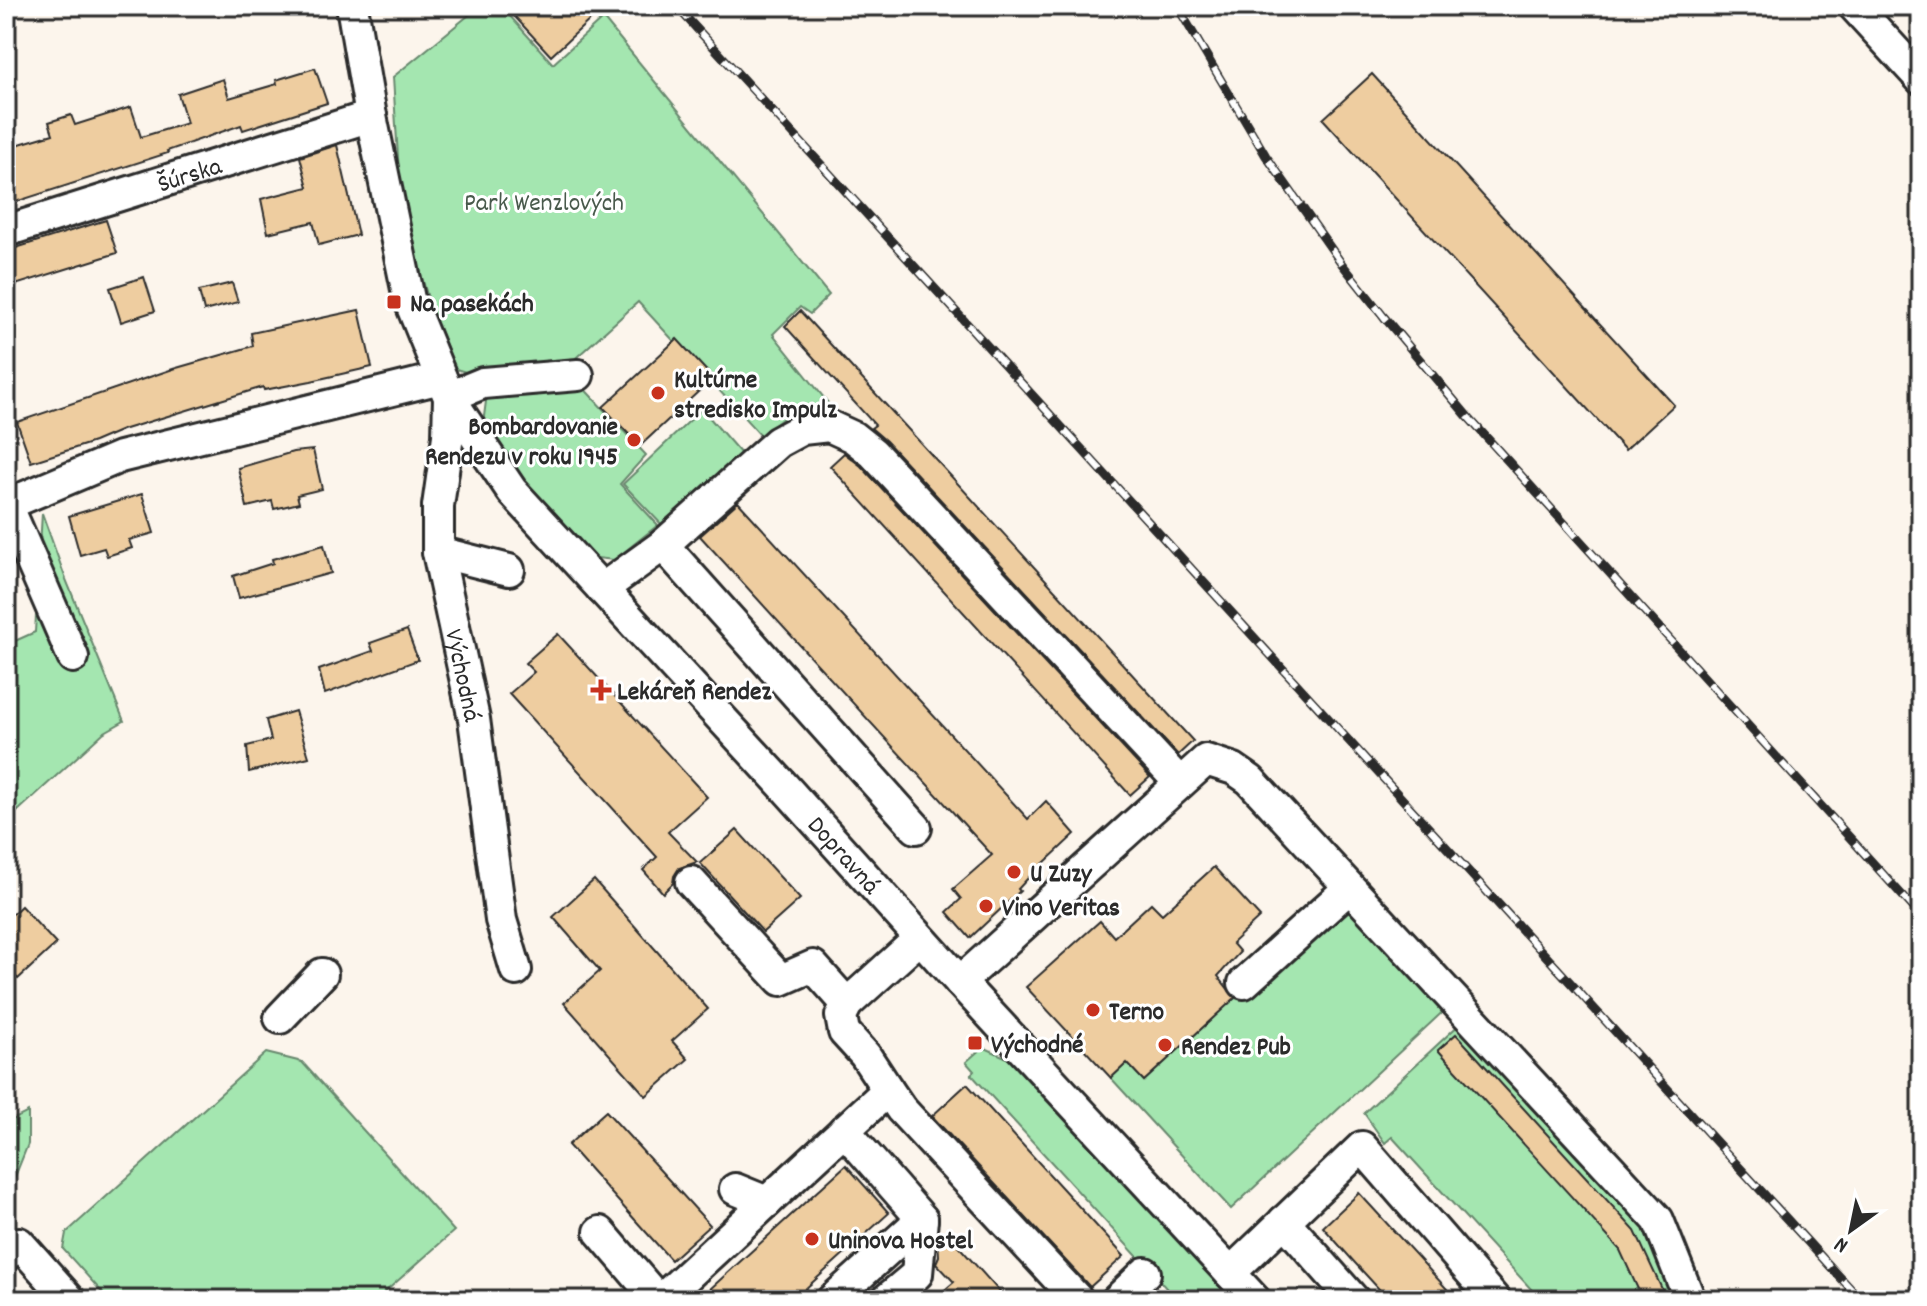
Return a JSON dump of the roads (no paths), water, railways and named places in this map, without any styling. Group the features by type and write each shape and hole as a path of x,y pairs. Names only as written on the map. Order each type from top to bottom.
{"street":[{"name":"Východná","path":"352,6 409,299 445,388 448,436 438,506 438,552 474,719 501,920 516,970"},
{"path":"1854,6 1921,79"},
{"name":"Šúrska","path":"6,231 371,116"},
{"path":"73,657 6,505 120,457 445,388 578,375"},
{"name":"Dopravná","path":"445,388 512,491 1255,1300"},
{"path":"602,589 663,545 778,442 802,429 829,426 853,437 873,453 1180,783"},
{"path":"663,545 916,828"},
{"path":"438,552 509,570"},
{"path":"960,982 1206,760 1234,769 1250,780 1658,1220 1690,1300"},
{"path":"691,882 781,980 813,966 847,1004"},
{"path":"1244,983 1349,888"},
{"path":"920,938 847,1004 841,1016 844,1032 865,1055 901,1109 1078,1300"},
{"path":"280,1018 322,974"},
{"path":"600,1232 660,1300 888,1090"},
{"path":"844,1130 922,1219 917,1274 886,1300"},
{"path":"1230,1273 1362,1147 1495,1300"},
{"path":"735,1189 767,1202"},
{"path":"832,1300 922,1219"},
{"path":"1284,1221 1354,1300"},
{"path":"13,1249 70,1300"},
{"path":"1117,1300 1145,1273"}],"railway":[{"path":"676,6 1861,1300"},
{"path":"1177,6 1266,156 1342,264 1384,317 1468,417 1921,916"}],"place":[{"name":"Na pasekách","path":"394,302"},
{"name":"Kultúrne stredisko Impulz","path":"658,393"},
{"name":"Bombardovanie Rendezu v roku 1945","path":"634,440"},
{"name":"Lekáreň Rendez","path":"601,690"},
{"name":"U Zuzy","path":"1014,872"},
{"name":"Vino Veritas","path":"986,906"},
{"name":"Terno","path":"1093,1010"},
{"name":"Východné","path":"975,1043"},
{"name":"Rendez Pub","path":"1165,1045"},
{"name":"Uninova Hostel","path":"812,1239"}],"park label":[{"name":"Park Wenzlových","path":"544,201"}]}
